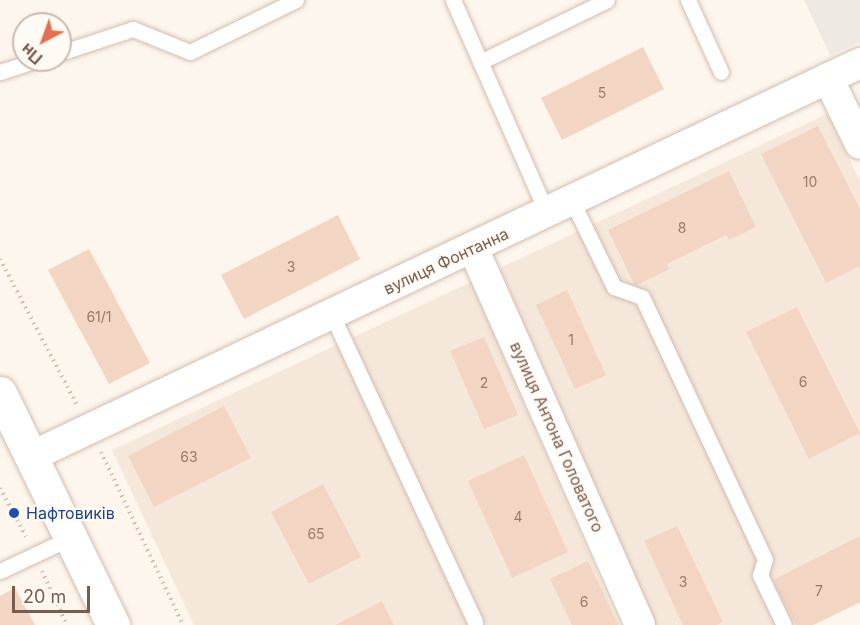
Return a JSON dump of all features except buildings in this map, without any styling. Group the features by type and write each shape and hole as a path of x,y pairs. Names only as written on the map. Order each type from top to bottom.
{"street":[{"name":"вулиця Фонтанна","path":"30,457 860,63"},
{"path":"828,78 860,144"},
{"name":"вулиця Антона Головатого","path":"473,248 640,625"},
{"path":"0,393 113,625"}],"lane":[{"path":"72,49 133,29 190,52 296,0"},
{"path":"453,0 480,62 559,207 614,286 642,297 765,560 760,574 784,625"},
{"path":"480,62 607,0"},
{"path":"688,0 721,72"},
{"path":"332,315 475,621"},
{"path":"0,571 70,538"}],"shaded area":[{"path":"804,0 860,0 860,42 830,55"},
{"path":"827,114 860,181 860,603 813,625 654,625 500,268"},
{"path":"471,282 620,625 194,625 112,450"}],"place":[{"name":"Нафтовиків","path":"14,513"}]}
